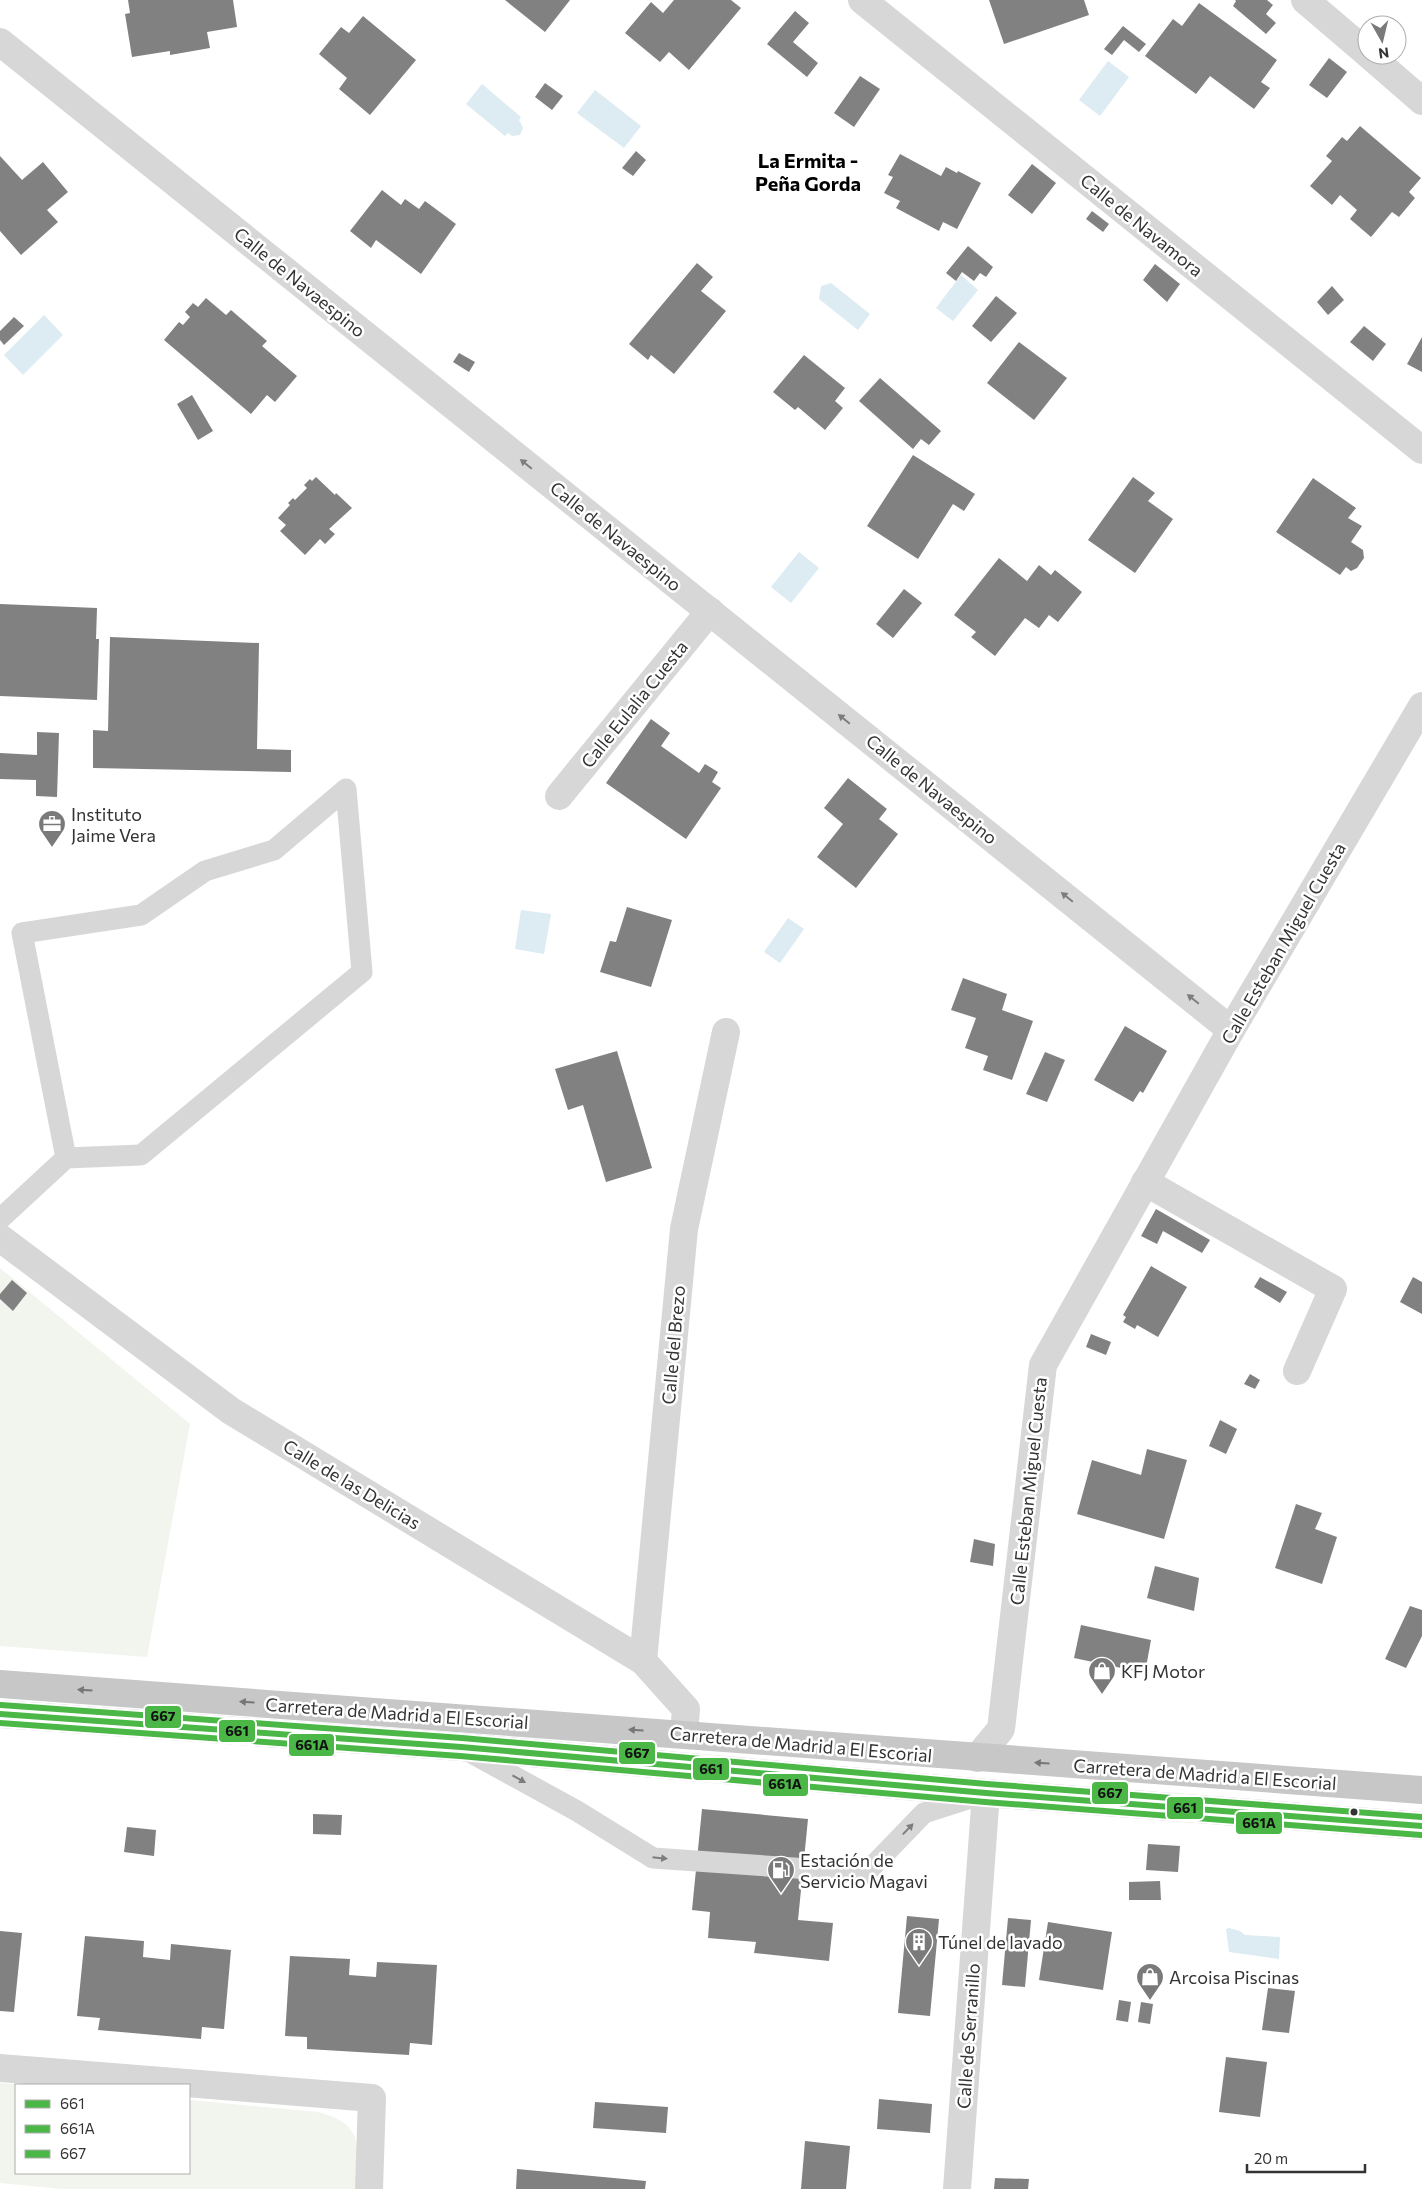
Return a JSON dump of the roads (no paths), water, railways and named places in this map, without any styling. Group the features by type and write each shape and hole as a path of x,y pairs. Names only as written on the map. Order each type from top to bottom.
{"highway":[{"name":"Carretera de Madrid a El Escorial","path":"0,1684 1422,1790"},
{"name":"Carretera de Madrid a El Escorial","path":"0,1714 461,1747 986,1793 1422,1826"}],"street":[{"name":"Calle de Navamora","path":"862,0 1422,450"},
{"path":"1305,0 1357,45"},
{"name":"Calle de Navaespino","path":"0,42 1231,1030"},
{"path":"1381,65 1422,101"},
{"name":"Calle Eulalia Cuesta","path":"559,796 710,612"},
{"name":"Calle Esteban Miguel Cuesta","path":"977,1758 1001,1729 1042,1365 1231,1030 1422,706"},
{"name":"Calle del Brezo","path":"643,1661 684,1229 726,1032"},
{"path":"1145,1182 1333,1289 1297,1371"},
{"name":"Calle de las Delicias","path":"0,1238 230,1411 643,1661 686,1709 684,1734"},
{"name":"Calle de Serranillo","path":"957,2189 986,1793"},
{"path":"0,2068 372,2098 369,2189"}],"lane":[{"path":"0,1219 66,1158 141,1156 362,972 346,789 274,850 205,872 141,915 22,933 66,1158"},
{"path":"461,1747 577,1811 653,1858 866,1873 924,1813 986,1793"},
{"path":"1352,1785 1422,1781"}],"place":[{"name":"Instituto Jaime Vera","path":"52,848"},
{"name":"KFJ Motor","path":"1102,1695"},
{"name":"Estación de Servicio Magavi","path":"781,1894"},
{"name":"Túnel de lavado","path":"919,1966"},
{"name":"Arcoisa Piscinas","path":"1150,2001"}],"district":[{"name":"La Ermita - Peña Gorda","path":"808,172"}]}
